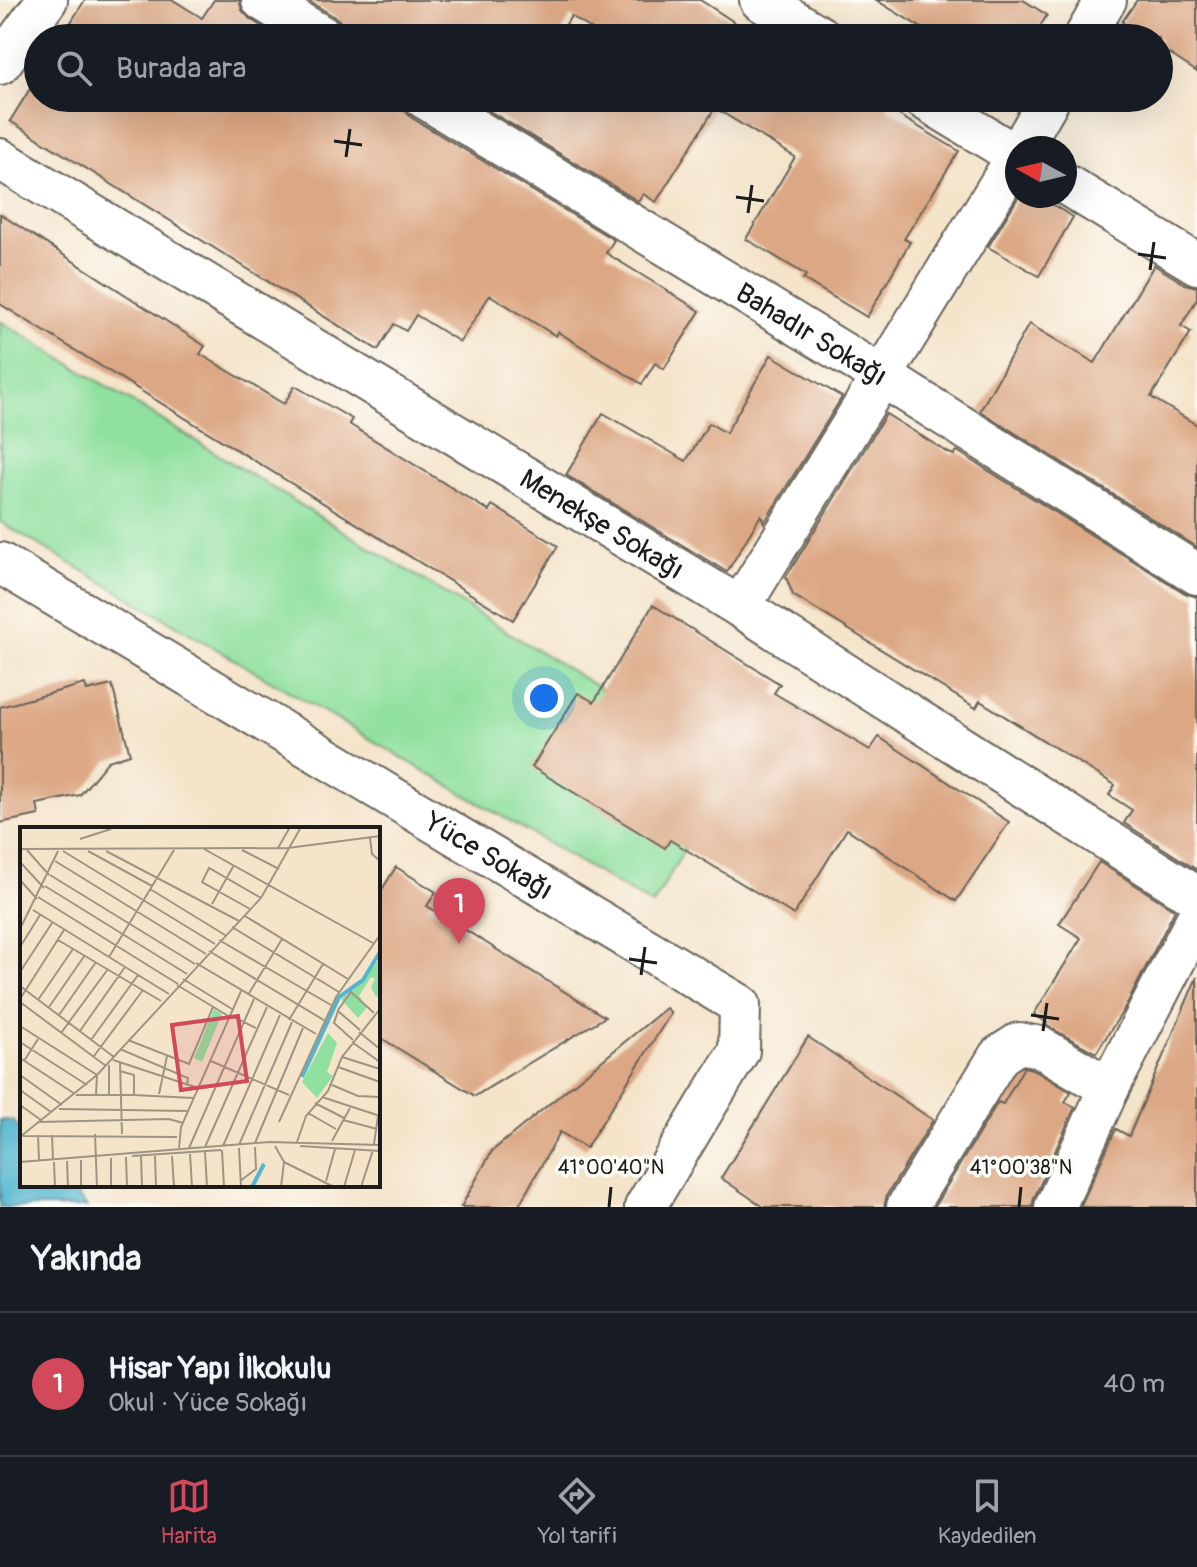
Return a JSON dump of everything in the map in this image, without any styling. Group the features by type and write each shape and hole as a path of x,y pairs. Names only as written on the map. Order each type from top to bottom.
{"street":[{"path":"29,24 47,0"},
{"path":"262,0 302,24"},
{"path":"760,0 800,24"},
{"path":"1092,24 1106,0"},
{"path":"0,64 24,31"},
{"name":"Bahadır Sokağı","path":"447,112 883,377 1197,574"},
{"path":"945,112 1005,149"},
{"path":"1028,136 1042,112"},
{"name":"Menekşe Sokağı","path":"0,159 740,607 1197,897"},
{"path":"740,607 1005,176"},
{"path":"1077,191 1197,264"},
{"name":"Yüce Sokağı","path":"0,563 740,1005 739,1051 645,1207"},
{"path":"1055,1207 1109,1088 1197,918"},
{"path":"907,1207 999,1056 1019,1043 1040,1047 1109,1088"}],"green space":[{"path":"0,321 730,768 653,905 0,522"}],"water":[{"path":"0,1120 13,1121 20,1129 20,1187 70,1187 87,1207 0,1207"}],"building":[{"path":"85,0 173,0 202,18 214,0 239,0 242,10 258,24 70,24"},
{"path":"307,0 700,0 737,24 583,24 571,16 566,24 342,24"},
{"path":"876,0 1023,0 1047,15 1042,24 915,24"},
{"path":"1137,0 1197,0 1197,72 1173,56 1173,24 1122,22"},
{"path":"24,98 24,112 406,112 614,240 606,253 700,311 664,369 655,363 642,384 558,332 556,336 490,295 460,342 416,315 406,331 394,324 378,350 10,121"},
{"path":"491,112 712,112 656,202 643,194 638,201"},
{"path":"722,112 894,112 959,151 904,239 910,242 867,317 803,279 806,275 746,239 795,157"},
{"path":"1012,208 1058,208 1073,217 1039,276 988,247"},
{"path":"0,214 205,346 200,354 284,404 295,386 352,419 349,424 489,511 492,505 558,546 513,620 0,304"},
{"path":"1154,265 1185,284 1197,287 1197,299 1181,326 1191,332 1151,397 1197,425 1197,547 980,411 1029,324 1095,363"},
{"path":"771,355 842,397 764,523 761,515 727,572 566,475 603,413 686,461 709,423 726,433"},
{"path":"886,414 949,453 954,455 957,451 1185,593 1197,597 1197,870 1124,823 1132,810 1109,795 1115,785 980,701 976,708 793,595 786,577"},
{"path":"653,605 780,684 774,693 870,750 879,737 1009,822 956,901 847,829 794,915 670,840 665,848 532,767 578,693 594,702"},
{"path":"85,684 87,691 112,685 130,754 108,761 80,795 37,804 39,815 0,823 0,707"},
{"path":"1099,862 1175,910 1126,1006 1096,1053 1045,1025 1047,1023 1034,1014 1081,938 1059,924"},
{"path":"396,867 436,892 427,906 605,1017 475,1096 380,1037 380,893"},
{"path":"1197,977 1197,1207 1080,1207 1116,1129 1129,1136"},
{"path":"666,1008 671,1013 586,1148 560,1132 518,1207 461,1207 492,1151"},
{"path":"808,1037 933,1120 887,1195 884,1207 764,1207 721,1178"},
{"path":"1024,1067 1071,1092 1065,1102 1075,1107 1032,1207 934,1207 998,1102 1003,1104"}],"place":[{"name":"Hisar Yapı İlkokulu","path":"459,944"}]}
